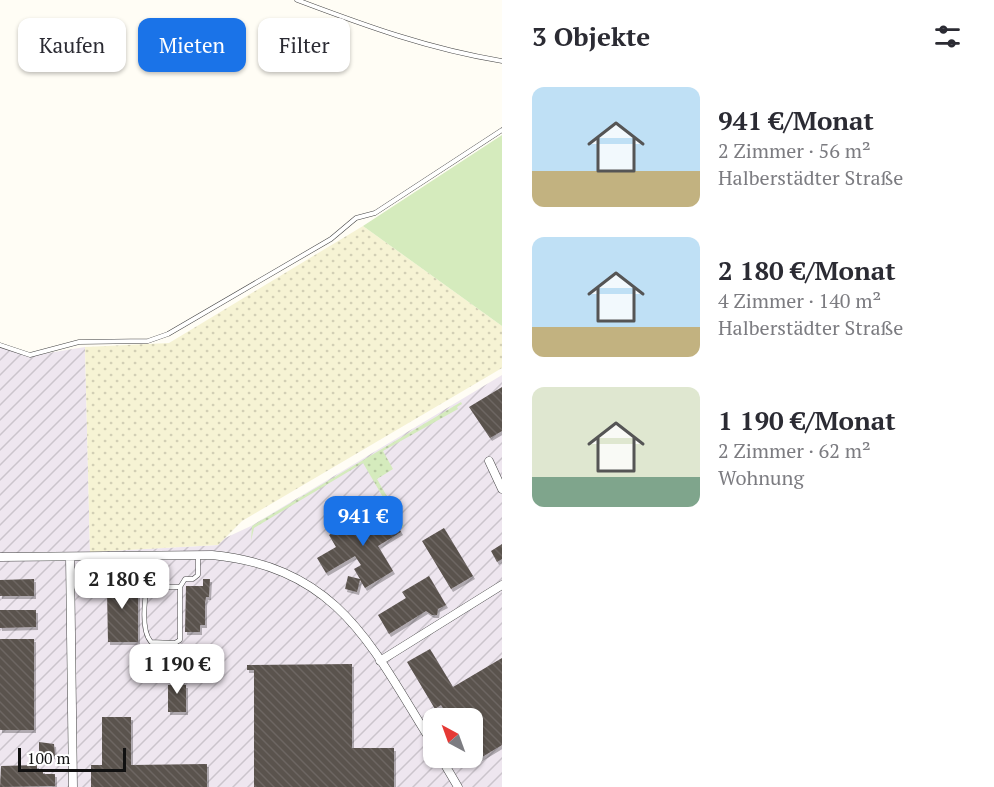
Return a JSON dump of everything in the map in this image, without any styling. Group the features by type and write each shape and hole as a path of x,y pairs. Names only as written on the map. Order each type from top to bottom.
{"street":[{"path":"489,461 502,489"},
{"path":"0,557 198,554 259,562 312,587 355,624 423,728"},
{"path":"70,557 73,787"},
{"path":"380,660 502,585"},
{"path":"447,768 458,787"}],"lane":[{"path":"297,0 387,33 460,54 502,61"},
{"path":"0,345 30,355 79,342 148,341 168,334 331,240 356,218 375,213 502,130"},
{"path":"150,556 146,636 151,642 175,642 180,640 180,587 185,579 193,579 198,574 198,554"},
{"path":"147,587 180,587"}],"shaded area":[{"path":"363,226 502,326 502,368 242,521 218,545 90,552 85,347 169,343"},
{"path":"0,345 30,356 85,347 90,552 218,545 223,539 251,526 502,375 502,787 0,787"}],"green space":[{"path":"502,135 502,326 363,226"},
{"path":"461,402 458,409 383,451 393,469 377,479 404,526 401,528 363,463 254,528 251,541 252,526"}],"building":[{"path":"502,387 502,431 490,438 469,407"},
{"path":"383,502 401,532 378,546 393,571 365,588 360,580 357,592 345,589 348,576 360,579 354,569 361,565 355,556 326,573 317,558 336,547 329,535"},
{"path":"444,528 473,576 451,589 422,541"},
{"path":"502,544 502,559 497,562 491,551"},
{"path":"429,576 446,605 438,609 437,615 426,611 389,634 378,615 406,598 402,592"},
{"path":"34,579 34,596 0,596 0,580"},
{"path":"203,579 210,579 209,597 206,597 205,603 205,625 200,625 200,632 185,632 186,586 203,586"},
{"path":"99,581 138,581 138,642 108,642 107,592 99,592"},
{"path":"0,610 36,610 36,627 0,628"},
{"path":"0,639 34,639 34,730 0,730"},
{"path":"430,649 453,687 502,658 502,745 483,757 483,708 443,708 441,705 434,708 407,662"},
{"path":"352,664 352,748 394,748 394,787 254,787 254,670 247,670 247,665"},
{"path":"174,672 182,672 183,685 186,685 186,712 168,712 168,685 174,685"},
{"path":"102,717 131,717 131,765 207,764 207,787 91,787 91,765 102,765"},
{"path":"39,742 54,744 55,756 45,757 39,751"},
{"path":"37,765 37,770 43,770 43,774 55,774 55,786 0,787 1,766"}]}
